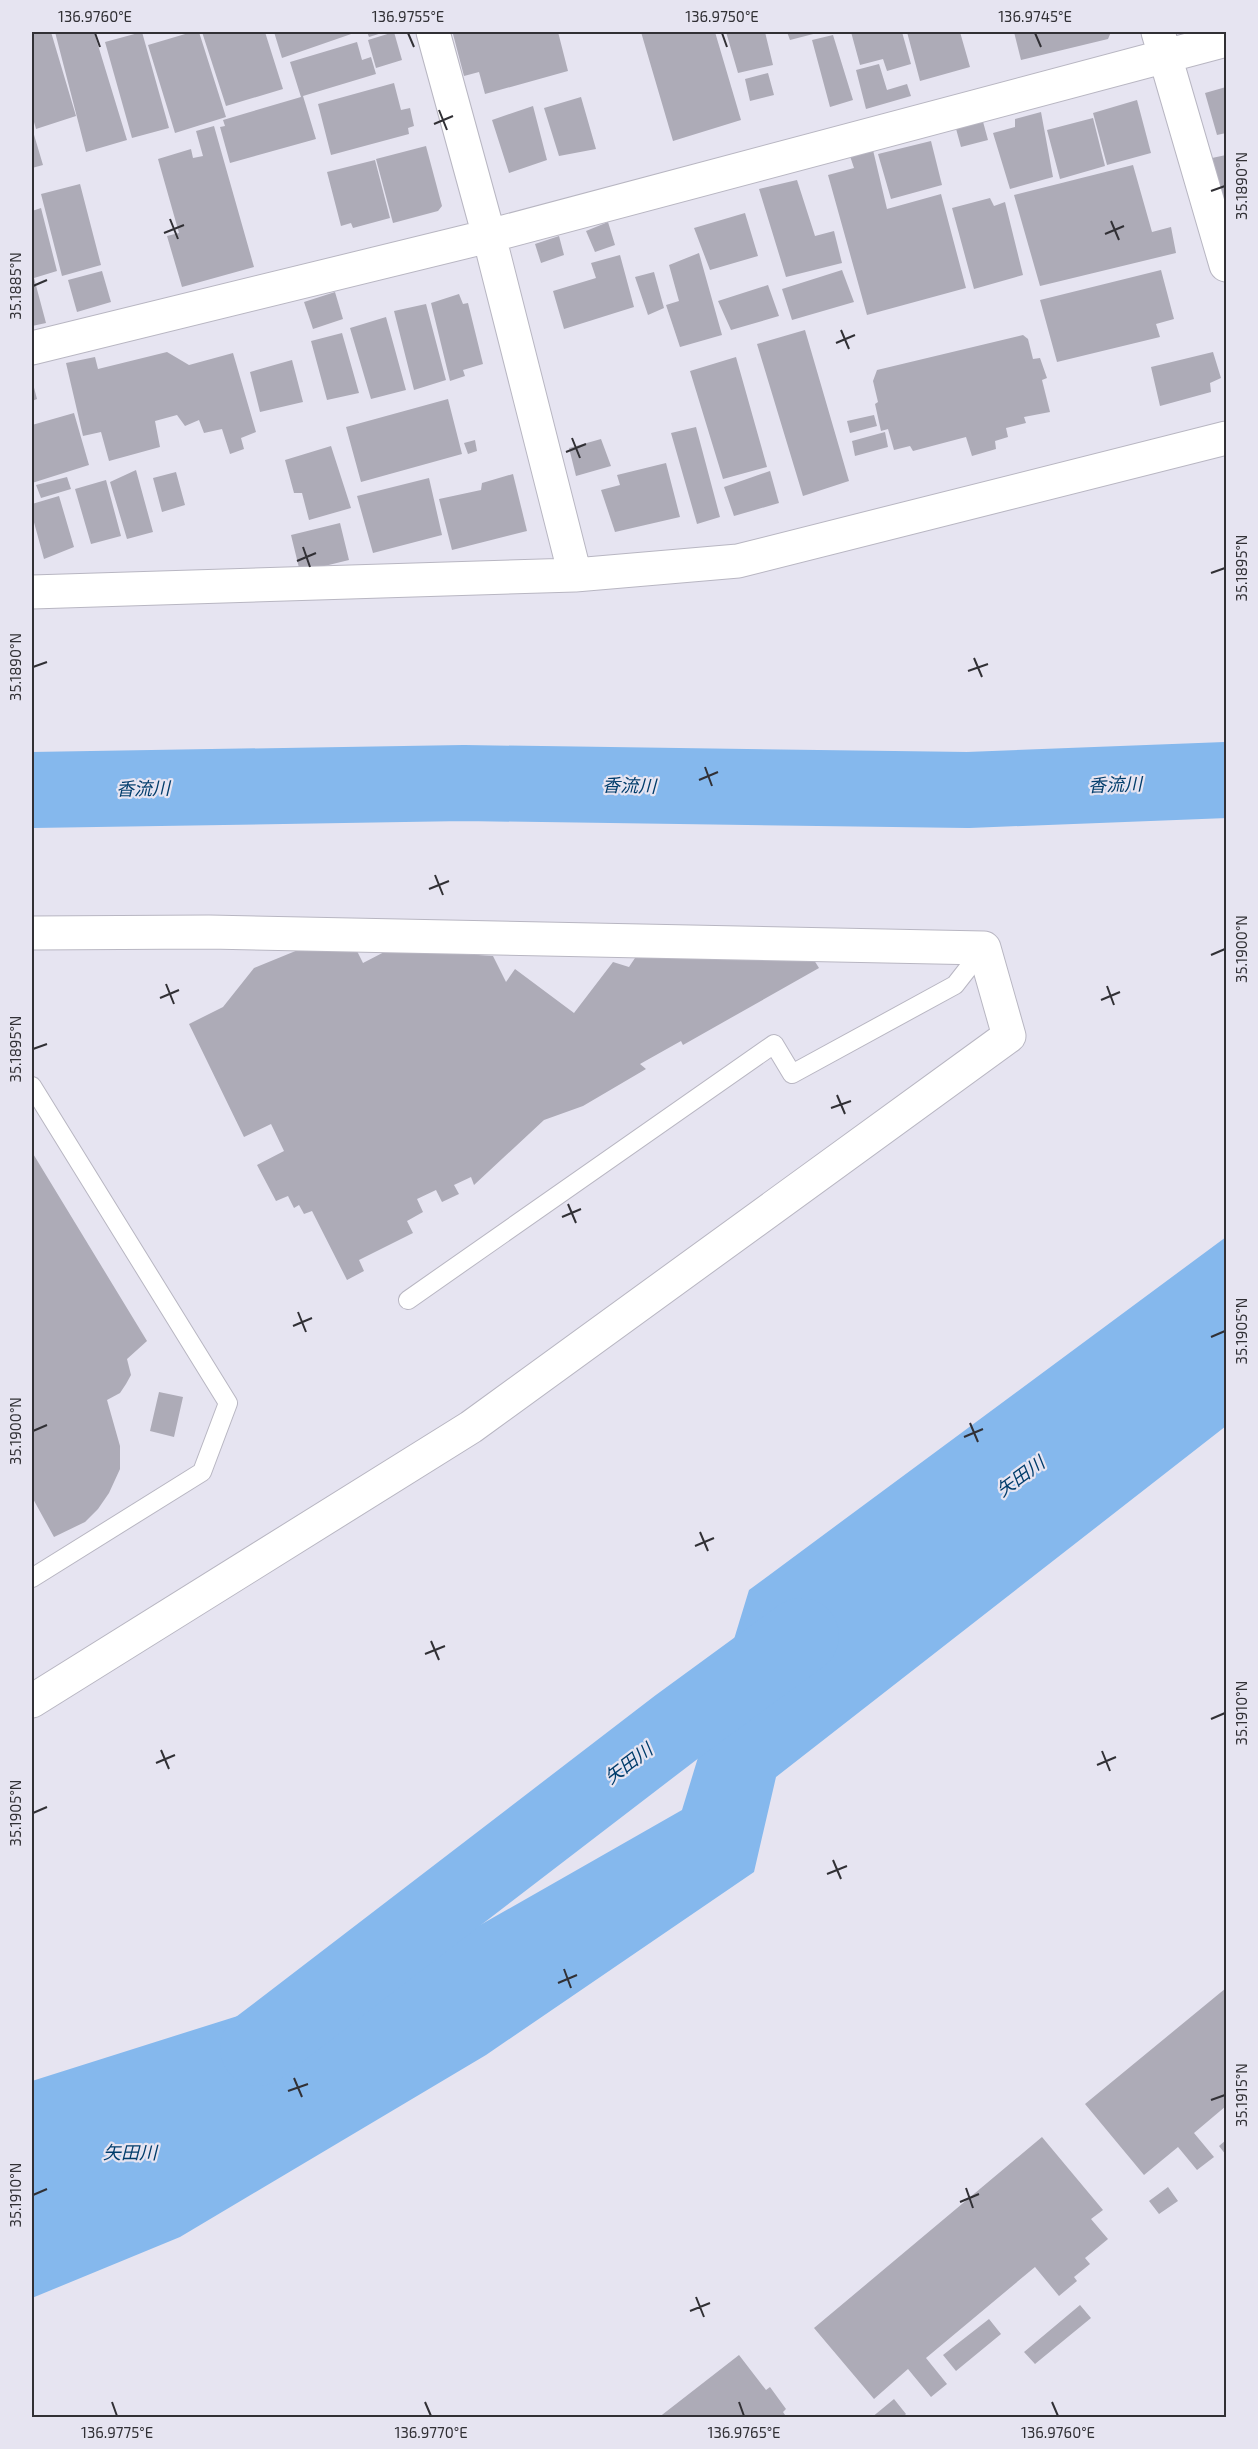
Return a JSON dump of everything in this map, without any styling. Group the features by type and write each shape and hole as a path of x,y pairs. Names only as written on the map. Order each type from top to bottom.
{"street":[{"path":"433,32 489,236 575,575"},
{"path":"32,348 489,236 1162,44 1227,40"},
{"path":"1162,44 1227,265"},
{"path":"32,592 575,575 738,561 1227,438"},
{"path":"32,933 209,932 984,948 1009,1036 471,1427 32,1701"}],"lane":[{"path":"408,1300 774,1044 792,1074 955,985 984,948"},
{"path":"32,1086 228,1403 202,1473 32,1578"}],"water":[{"name":"矢田川","path":"1226,1237 1226,1426 776,1777 754,1872 486,2055 180,2237 32,2298 32,2081 424,1957 682,1810 749,1590"}],"building":[{"path":"51,32 76,116 36,129 32,115 32,33"},
{"path":"55,32 94,32 127,140 86,152"},
{"path":"142,32 169,128 132,138 105,42"},
{"path":"199,32 226,117 175,133 148,45"},
{"path":"202,32 265,32 283,89 226,106"},
{"path":"274,32 357,32 282,58"},
{"path":"367,32 385,32 369,37"},
{"path":"394,32 402,60 376,68 368,40"},
{"path":"558,32 568,71 485,94 479,72 464,76 453,34"},
{"path":"641,32 715,32 741,120 673,141"},
{"path":"726,32 765,32 773,65 738,73"},
{"path":"787,32 821,32 790,40"},
{"path":"851,32 902,32 911,64 887,71 883,59 860,65"},
{"path":"907,32 960,32 970,67 920,81"},
{"path":"1014,32 1111,32 1108,39 1021,60"},
{"path":"833,35 853,100 830,107 812,40"},
{"path":"357,42 362,60 371,57 376,74 303,96 316,139 230,163 220,127 225,126 223,120 301,97 290,62"},
{"path":"879,64 887,90 907,84 911,96 866,109 856,70"},
{"path":"768,73 774,95 750,101 745,79"},
{"path":"394,83 401,110 410,108 414,126 408,128 409,134 331,155 318,104"},
{"path":"1226,87 1226,133 1217,135 1205,93"},
{"path":"581,97 596,149 559,156 544,108"},
{"path":"1137,100 1151,153 1107,165 1093,113"},
{"path":"533,106 547,160 509,173 492,120"},
{"path":"1041,112 1053,177 1010,189 993,133 1015,127 1015,119"},
{"path":"982,118 988,140 961,147 955,125"},
{"path":"1093,118 1105,166 1060,179 1047,130"},
{"path":"214,126 254,267 182,287 167,236 179,233 158,159 191,149 193,158 203,156 196,131"},
{"path":"32,128 43,165 32,168"},
{"path":"931,141 942,185 891,199 878,154"},
{"path":"426,146 442,206 438,211 393,223 376,159"},
{"path":"873,150 887,209 941,194 966,288 867,315 828,175 854,168 850,156"},
{"path":"1226,155 1226,215 1212,158"},
{"path":"375,160 390,218 353,228 351,223 341,226 327,172"},
{"path":"1133,165 1152,232 1171,227 1176,253 1040,286 1014,195"},
{"path":"797,180 815,236 834,231 842,263 786,277 759,189"},
{"path":"80,184 101,265 62,276 41,194"},
{"path":"990,198 994,206 1005,202 1023,275 974,289 952,208"},
{"path":"41,208 57,271 34,278 46,323 32,326 32,211"},
{"path":"745,213 758,256 710,270 694,228"},
{"path":"608,222 615,245 595,252 586,231"},
{"path":"559,236 564,255 541,263 535,244"},
{"path":"699,253 722,335 680,347 666,305 679,301 669,265"},
{"path":"620,255 634,307 564,329 553,291 596,278 591,263"},
{"path":"842,270 854,302 792,320 782,289"},
{"path":"1161,270 1174,319 1156,324 1160,337 1057,362 1040,300"},
{"path":"102,271 111,302 77,312 68,280"},
{"path":"654,272 664,308 648,315 635,277"},
{"path":"768,285 779,316 731,330 718,301"},
{"path":"335,292 343,319 313,329 304,302"},
{"path":"459,294 463,304 468,303 483,364 463,370 465,376 450,381 431,303"},
{"path":"426,304 446,380 414,390 394,311"},
{"path":"386,317 406,390 371,399 350,328"},
{"path":"805,330 849,481 803,496 757,344"},
{"path":"342,333 359,393 327,400 311,341"},
{"path":"1023,335 1028,339 1033,359 1040,358 1047,378 1042,380 1050,412 1024,417 1026,423 1006,428 1008,437 995,441 996,449 972,456 966,437 913,451 910,446 894,450 888,429 881,431 875,404 878,402 873,381 877,370"},
{"path":"167,352 189,365 233,353 256,432 241,438 244,449 230,454 222,429 204,433 199,420 185,426 177,415 155,421 160,447 109,461 101,432 83,436 66,363 95,357 98,369"},
{"path":"1213,352 1221,378 1210,383 1211,392 1160,406 1151,367"},
{"path":"736,357 767,467 723,479 690,371"},
{"path":"292,360 303,402 260,412 250,372"},
{"path":"32,380 37,399 32,401"},
{"path":"448,399 462,454 361,482 346,427"},
{"path":"74,413 89,465 32,483 32,425"},
{"path":"874,415 877,426 850,433 847,421"},
{"path":"696,427 720,517 697,524 671,433"},
{"path":"885,432 888,447 855,456 852,441"},
{"path":"601,439 611,466 576,476 569,448"},
{"path":"475,440 477,451 468,454 464,443"},
{"path":"331,446 351,508 309,520 302,493 294,493 285,460"},
{"path":"666,463 680,517 615,532 601,490 620,485 617,475"},
{"path":"136,470 153,532 127,539 110,482"},
{"path":"770,471 779,503 734,516 724,487"},
{"path":"176,472 185,505 162,512 153,478"},
{"path":"513,474 527,531 452,550 439,499 481,490 482,483"},
{"path":"67,477 71,489 41,498 36,485"},
{"path":"429,478 442,535 373,553 357,496"},
{"path":"106,480 121,536 91,544 75,489"},
{"path":"59,496 74,547 44,559 32,515 32,504"},
{"path":"340,523 349,560 300,572 291,535"},
{"path":"355,947 363,963 390,949 493,956 506,982 515,969 574,1013 613,962 629,967 637,955 814,960 819,968 683,1045 681,1041 640,1064 646,1069 583,1106 544,1120 474,1185 471,1177 454,1185 459,1194 442,1202 436,1190 417,1199 423,1212 407,1221 413,1233 359,1260 364,1271 347,1280 312,1211 304,1214 299,1205 294,1208 288,1196 276,1201 257,1165 284,1151 271,1124 244,1137 189,1024 223,1007 254,968 298,950"},
{"path":"32,1152 147,1341 127,1359 131,1375 120,1393 107,1400 120,1446 120,1469 109,1493 85,1522 54,1537 32,1497"},
{"path":"159,1392 183,1397 174,1437 150,1431"},
{"path":"1226,1988 1226,2106 1194,2133 1214,2157 1197,2170 1178,2147 1144,2175 1085,2104"},
{"path":"1042,2137 1103,2210 1091,2219 1108,2239 1085,2258 1090,2264 1074,2277 1077,2281 1059,2296 1035,2267 926,2358 947,2384 931,2397 908,2369 874,2399 814,2328"},
{"path":"1226,2140 1226,2155 1219,2146"},
{"path":"1168,2187 1178,2201 1159,2214 1149,2201"},
{"path":"1080,2305 1091,2318 1035,2364 1024,2352"},
{"path":"989,2319 1001,2334 956,2371 943,2355"},
{"path":"739,2355 766,2390 770,2387 786,2409 783,2412 787,2418 658,2418"},
{"path":"894,2399 906,2414 902,2418 871,2418"}],"waterway":[{"name":"香流川","path":"32,790 464,783 968,790 1226,780"},
{"name":"矢田川","path":"258,2048 678,1726 801,1636"}]}
